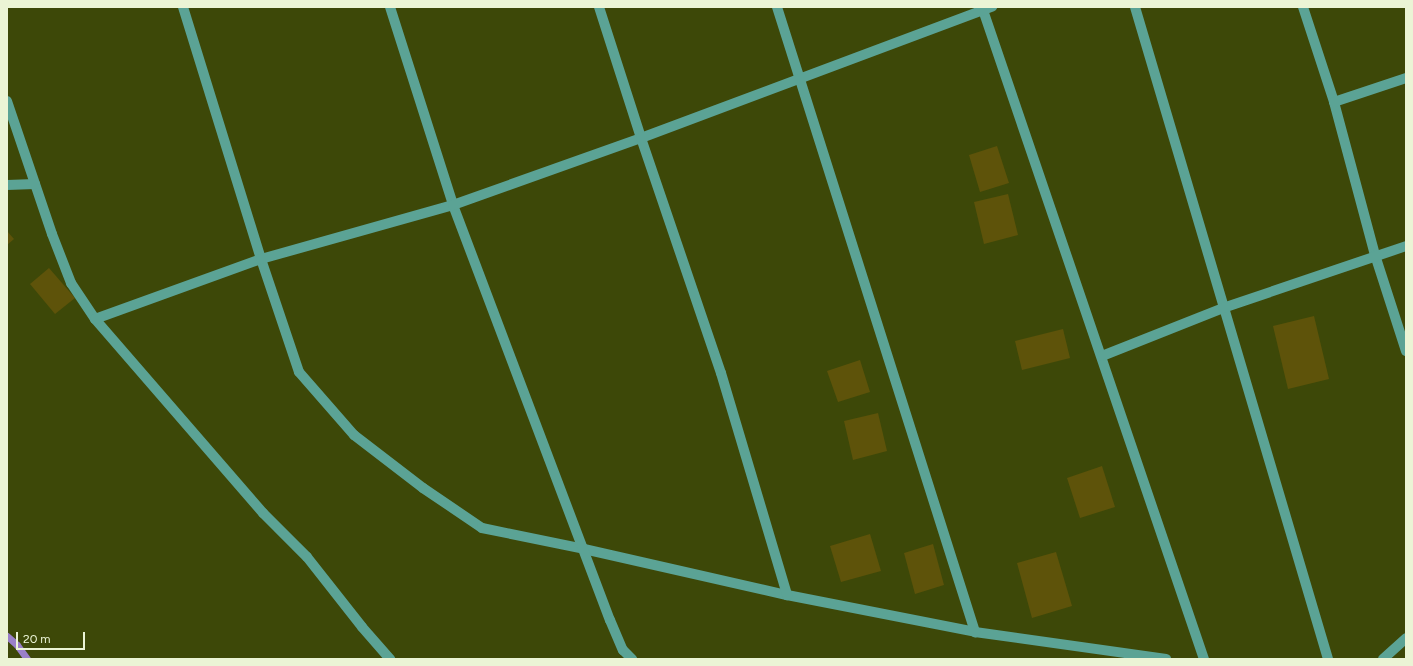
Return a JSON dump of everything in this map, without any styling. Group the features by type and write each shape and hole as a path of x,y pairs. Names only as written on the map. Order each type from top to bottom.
{"street":[{"path":"183,7 261,259 299,372 354,435 423,488 482,528 584,549 787,595 975,632 1166,659"},
{"path":"390,7 453,205 610,620 623,650 632,659"},
{"path":"599,7 641,138 721,374 787,595"},
{"path":"777,7 975,632"},
{"path":"1135,7 1328,659"},
{"path":"1303,7 1334,102 1375,256 1406,351"},
{"path":"95,319 261,259 453,205 641,138 988,9 1102,356 1204,659"},
{"path":"1334,102 1406,78"},
{"path":"7,101 71,283 95,319 263,513 307,557 362,628 390,659"},
{"path":"7,185 35,184"},
{"path":"1102,356 1223,308 1406,246"},
{"path":"1383,659 1406,638"}],"building":[{"path":"997,146 1009,183 980,192 969,155"},
{"path":"1008,194 1018,235 984,244 974,202"},
{"path":"7,231 14,239 7,245"},
{"path":"49,268 75,298 55,314 30,284"},
{"path":"1314,316 1329,379 1288,389 1273,326"},
{"path":"1063,329 1070,358 1022,370 1015,341"},
{"path":"860,360 870,392 838,402 827,371"},
{"path":"878,413 887,451 853,460 844,421"},
{"path":"1102,466 1115,507 1080,518 1067,478"},
{"path":"870,534 881,571 841,582 830,546"},
{"path":"933,544 944,585 915,594 904,553"},
{"path":"1056,552 1072,606 1032,618 1017,563"}],"waterway":[{"path":"7,636 17,645 27,659"}]}
